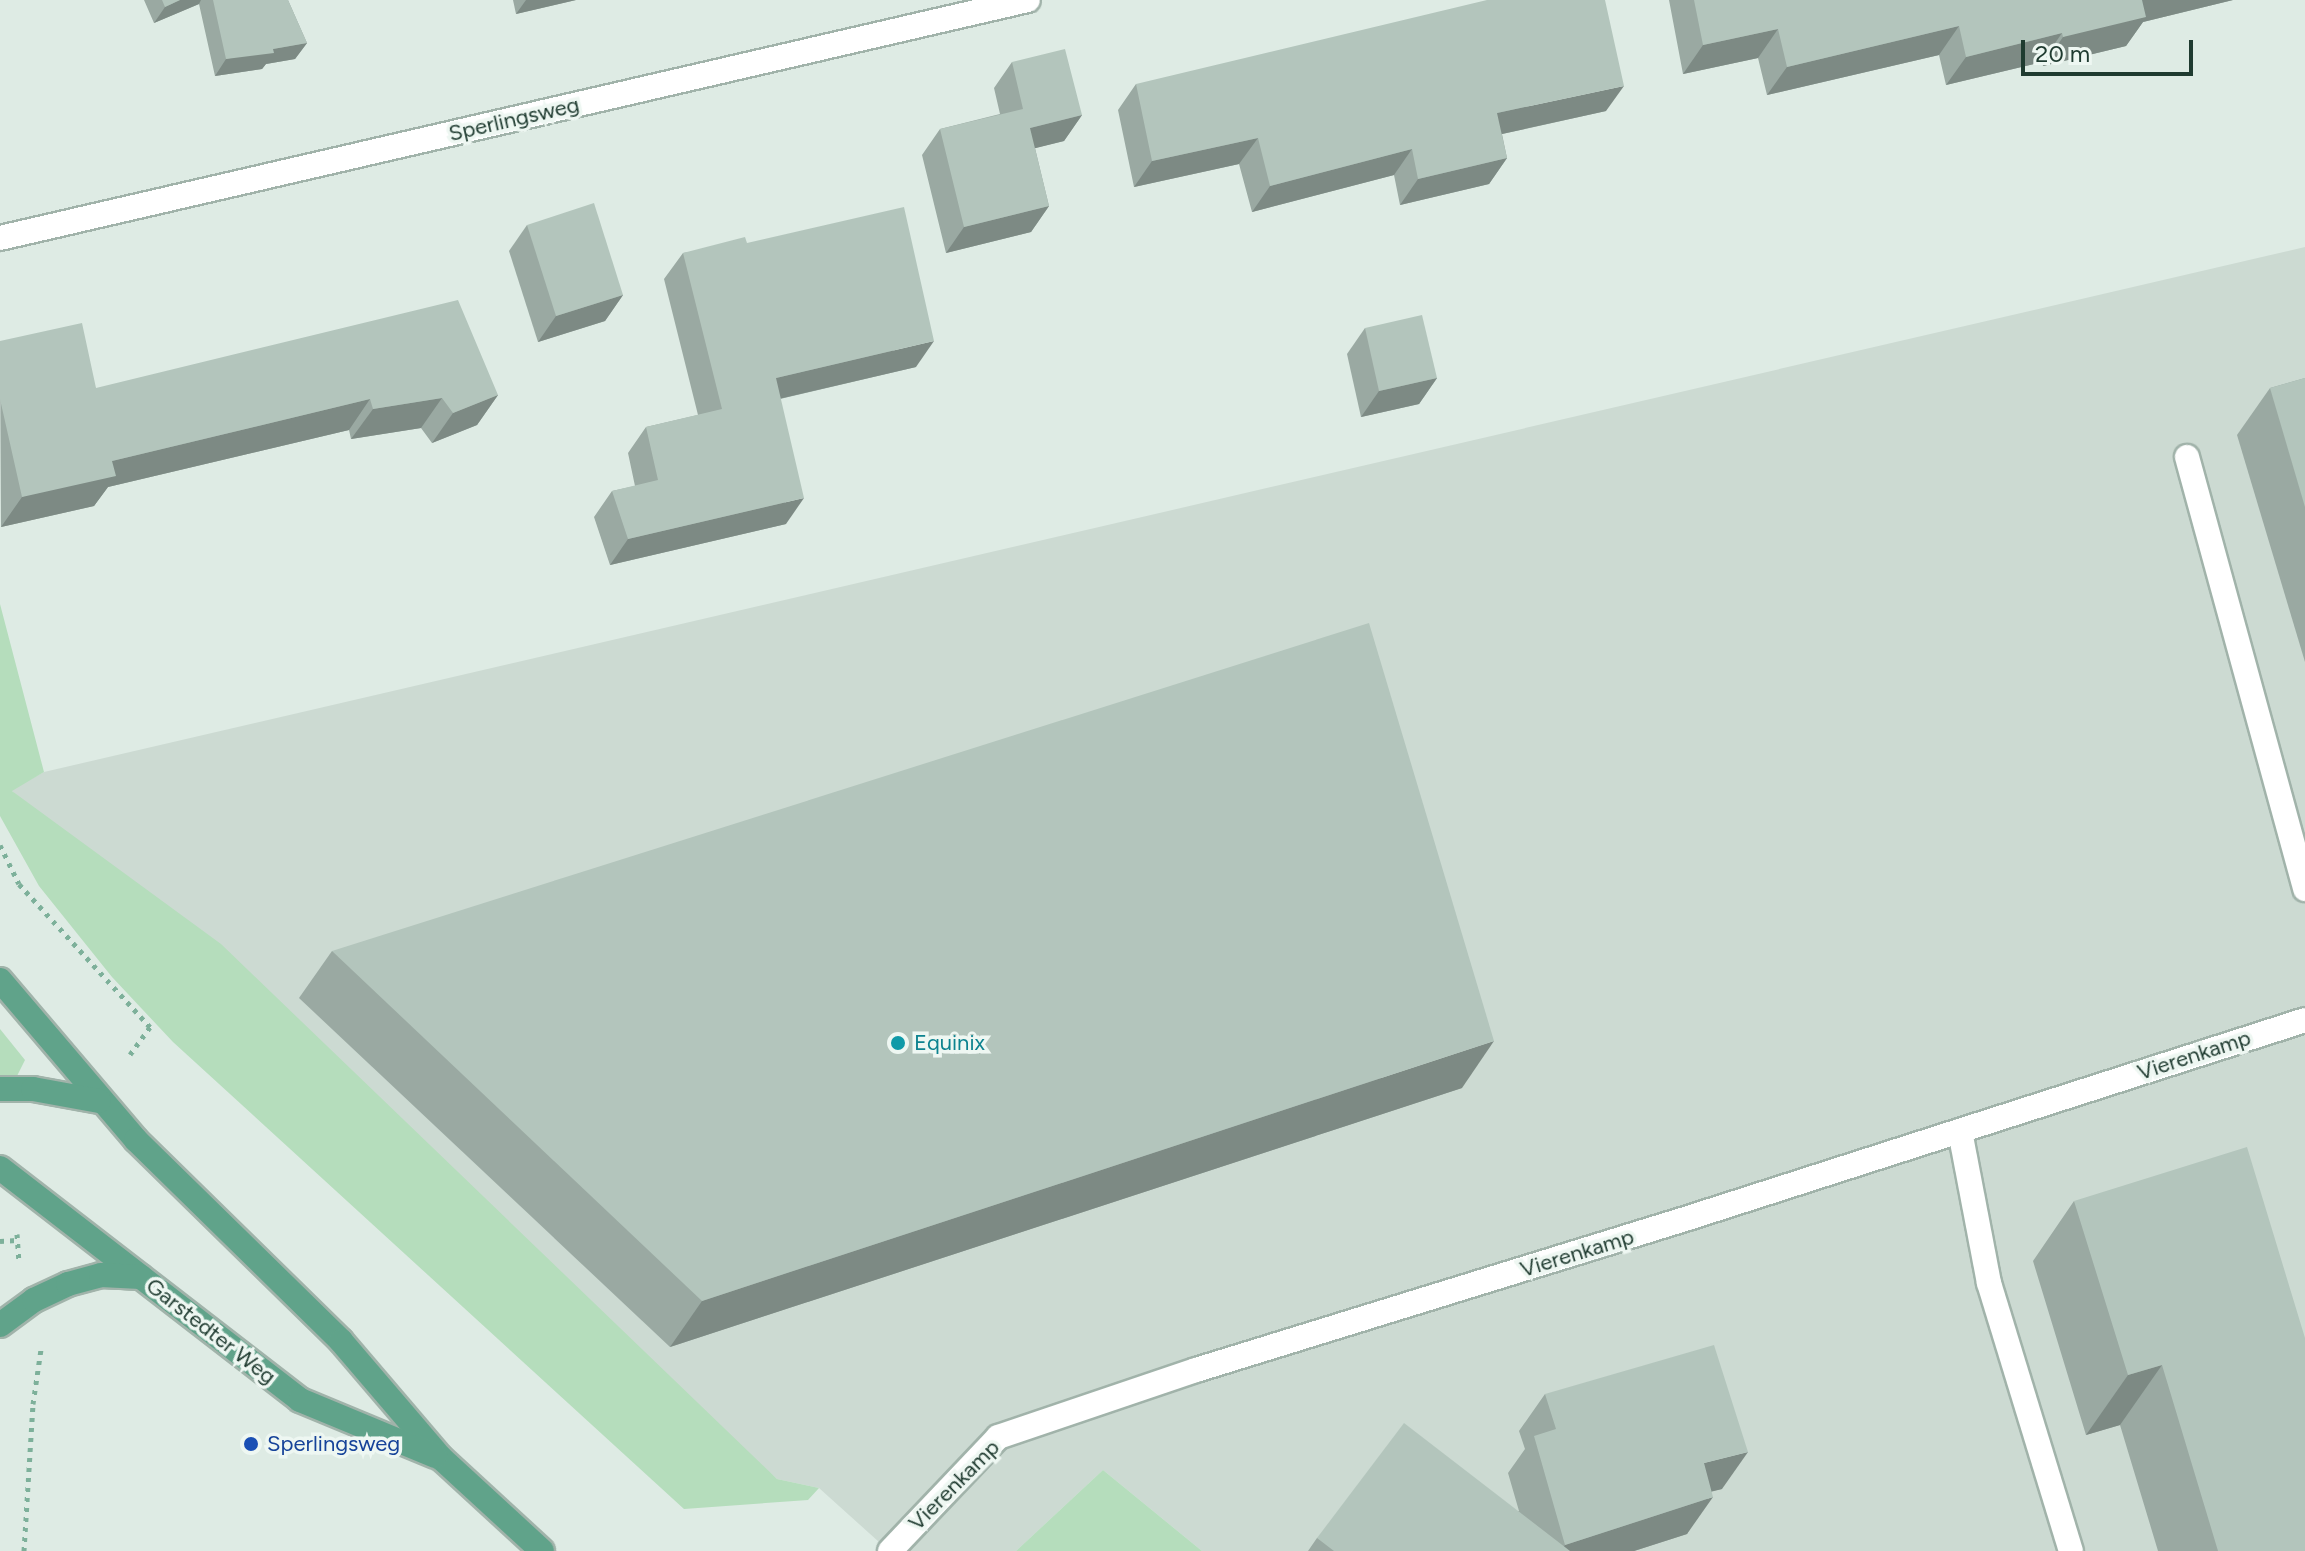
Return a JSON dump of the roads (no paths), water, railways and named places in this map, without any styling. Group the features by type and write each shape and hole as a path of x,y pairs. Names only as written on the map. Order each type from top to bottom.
{"main road":[{"name":"Garstedter Weg","path":"0,980 99,1101 214,1220 341,1341 441,1458 542,1551"},
{"path":"0,1089 33,1089 99,1101"},
{"name":"Garstedter Weg","path":"0,1168 300,1400 441,1458"},
{"path":"0,1325 29,1303 68,1284 101,1275 141,1277"}],"street":[{"name":"Sperlingsweg","path":"0,238 1028,0"},
{"path":"2187,457 2305,889"},
{"name":"Vierenkamp","path":"890,1551 998,1437 1196,1370 2305,1020"},
{"path":"1960,1131 1989,1283 2071,1551"}],"place":[{"name":"Equinix","path":"898,1043"},
{"name":"Sperlingsweg","path":"251,1444"}]}
